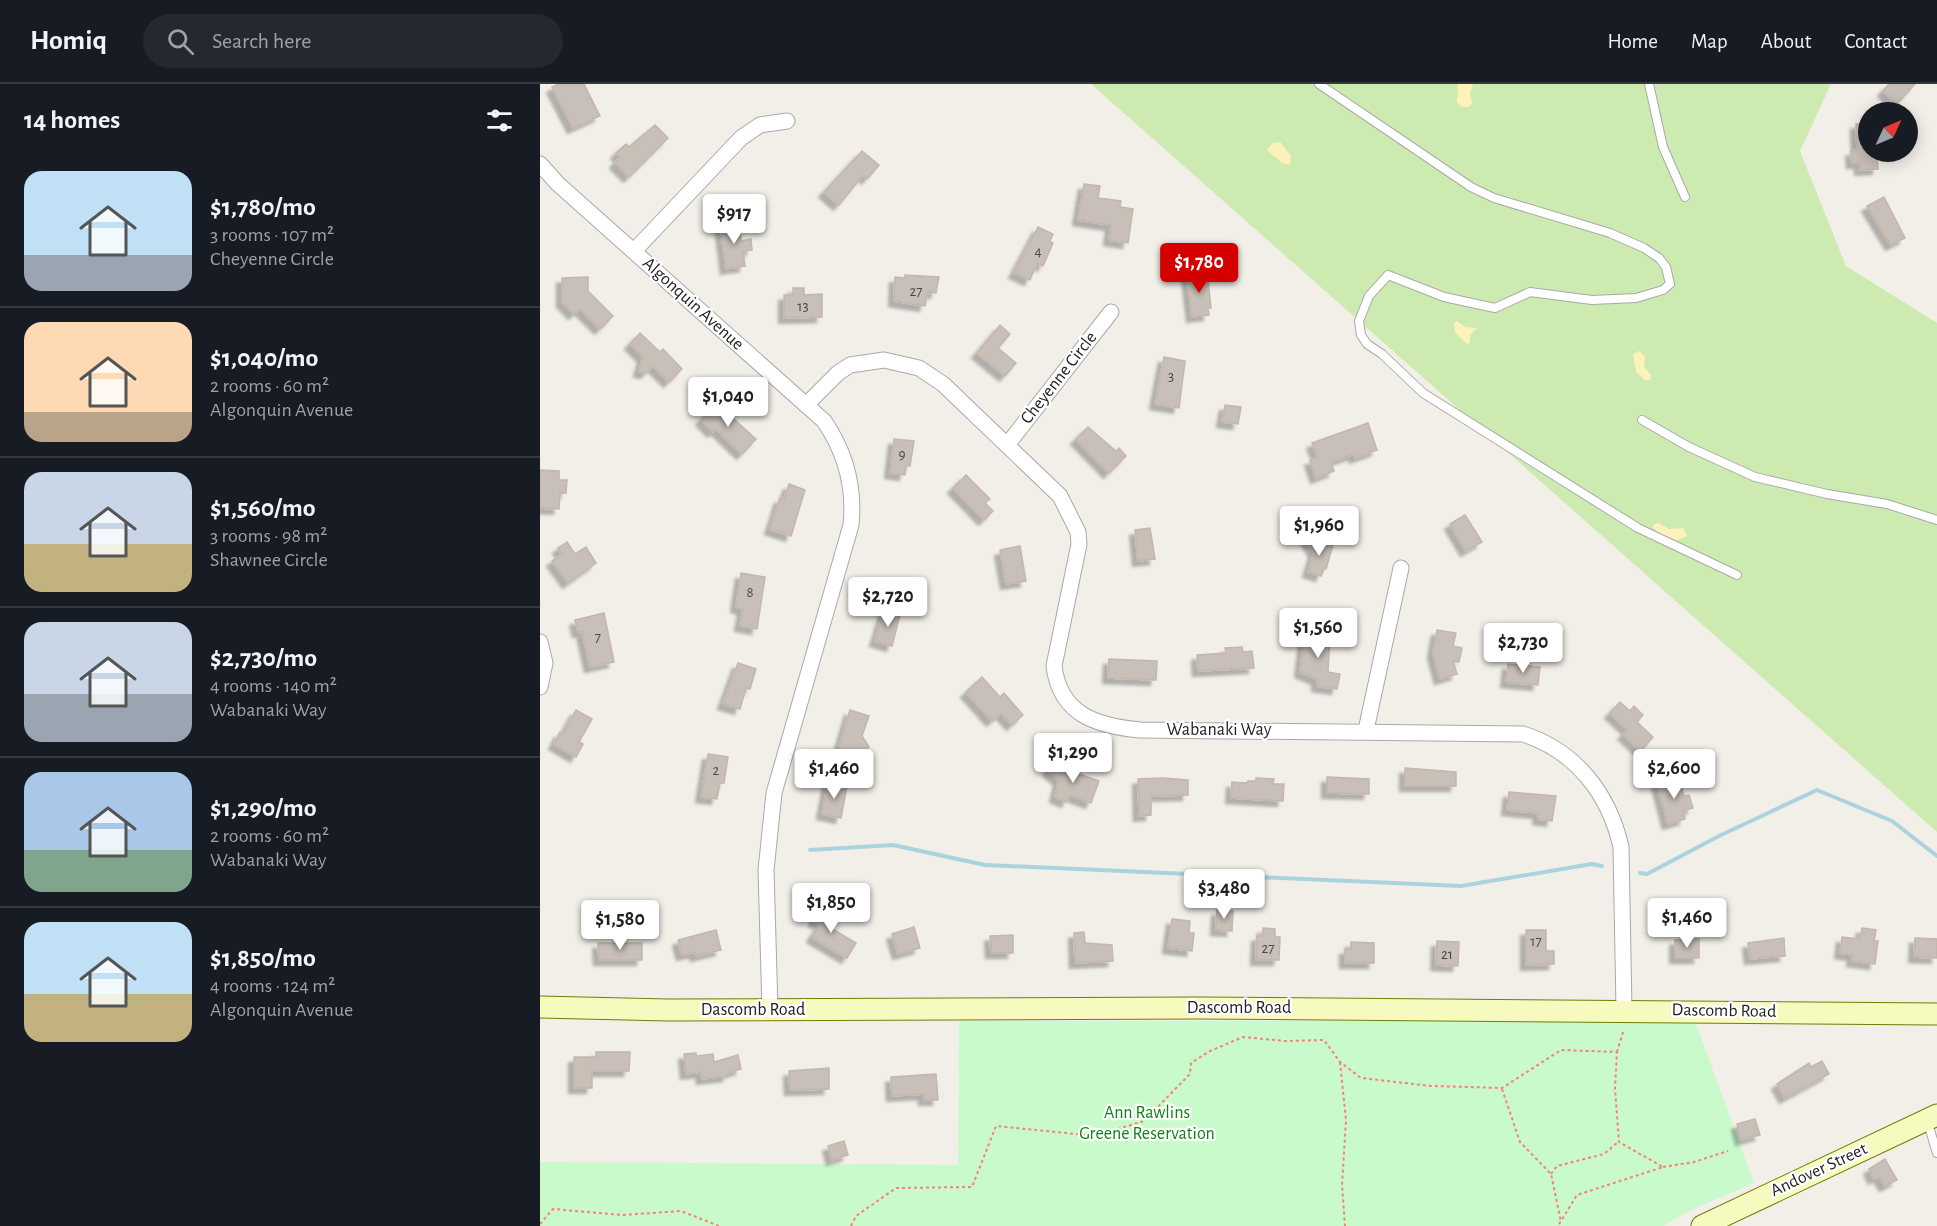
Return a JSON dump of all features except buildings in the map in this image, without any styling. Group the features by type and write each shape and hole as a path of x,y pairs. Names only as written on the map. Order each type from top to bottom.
{"main road":[{"name":"Dascomb Road","path":"540,1007 770,1010 1624,1010 1937,1014"},
{"name":"Andover Street","path":"1702,1226 1932,1117"}],"street":[{"path":"634,251 741,138 760,125 787,121"},
{"name":"Algonquin Avenue","path":"540,164 824,421 835,437 846,462 854,500 845,548 774,793 766,870 770,1010"},
{"name":"Cheyenne Circle","path":"1007,445 1111,312"},
{"name":"Wabanaki Way","path":"806,405 838,373 850,365 867,360 903,362 919,368 942,384 1060,496 1078,532 1077,558 1054,666 1061,694 1072,707 1091,720 1110,727 1523,734 1546,742 1587,777 1610,810 1621,848 1624,1010"},
{"path":"1366,730 1401,568"},
{"path":"540,642 545,663 540,687"}],"lane":[{"path":"1318,84 1471,187 1518,206 1618,237 1644,248 1659,258 1670,274 1670,284 1663,290 1652,294 1636,298 1592,300 1530,291 1494,308 1444,297 1388,275 1369,296 1359,321 1361,335 1366,344 1382,354 1423,393 1638,528 1737,575"},
{"path":"1649,84 1663,147 1685,197"},
{"path":"1642,420 1689,447 1755,477 1827,494 1887,504 1937,520"},
{"path":"1932,1117 1937,1153"}],"path":[{"path":"1619,1142 1615,1088 1617,1052 1623,1037 1624,1010"},
{"path":"851,1226 856,1216 896,1188 972,1187 996,1126 1086,1135 1115,1130 1144,1121 1190,1074 1191,1063 1210,1051 1243,1037 1285,1041 1324,1040 1340,1062 1361,1078 1431,1086 1502,1088 1561,1050 1617,1052"},
{"path":"1340,1062 1346,1120 1342,1185 1346,1226"},
{"path":"1502,1088 1520,1142 1551,1174 1561,1222"},
{"path":"1619,1142 1663,1167"},
{"path":"1551,1174 1557,1166 1604,1154 1619,1142"},
{"path":"1558,1226 1577,1195 1663,1167 1694,1162 1728,1150"},
{"path":"540,1224 553,1209 623,1215 681,1211 719,1226"}],"green space":[{"path":"1091,84 1831,84 1800,151 1846,266 1937,323 1937,832"},
{"name":"Ann Rawlins Greene Reservation","path":"959,1021 1695,1021 1754,1183 1689,1211 1663,1226 540,1226 540,1162 958,1165"}],"sand":[{"path":"1458,84 1473,84 1470,93 1472,103 1469,107 1462,107 1457,102"},
{"path":"1280,142 1291,156 1290,165 1282,163 1267,150 1272,143"},
{"path":"1457,321 1465,327 1477,328 1470,335 1468,345 1455,332 1454,323"},
{"path":"1639,351 1645,356 1644,367 1651,375 1650,380 1645,380 1636,372 1633,354"},
{"path":"1658,523 1669,529 1683,528 1687,536 1678,540 1661,535 1653,528 1654,524"}],"waterway":[{"path":"1640,873 1647,874 1719,836 1817,790 1892,821 1937,856"},
{"path":"810,850 893,845 985,865 1461,886 1592,864 1602,866"}]}
